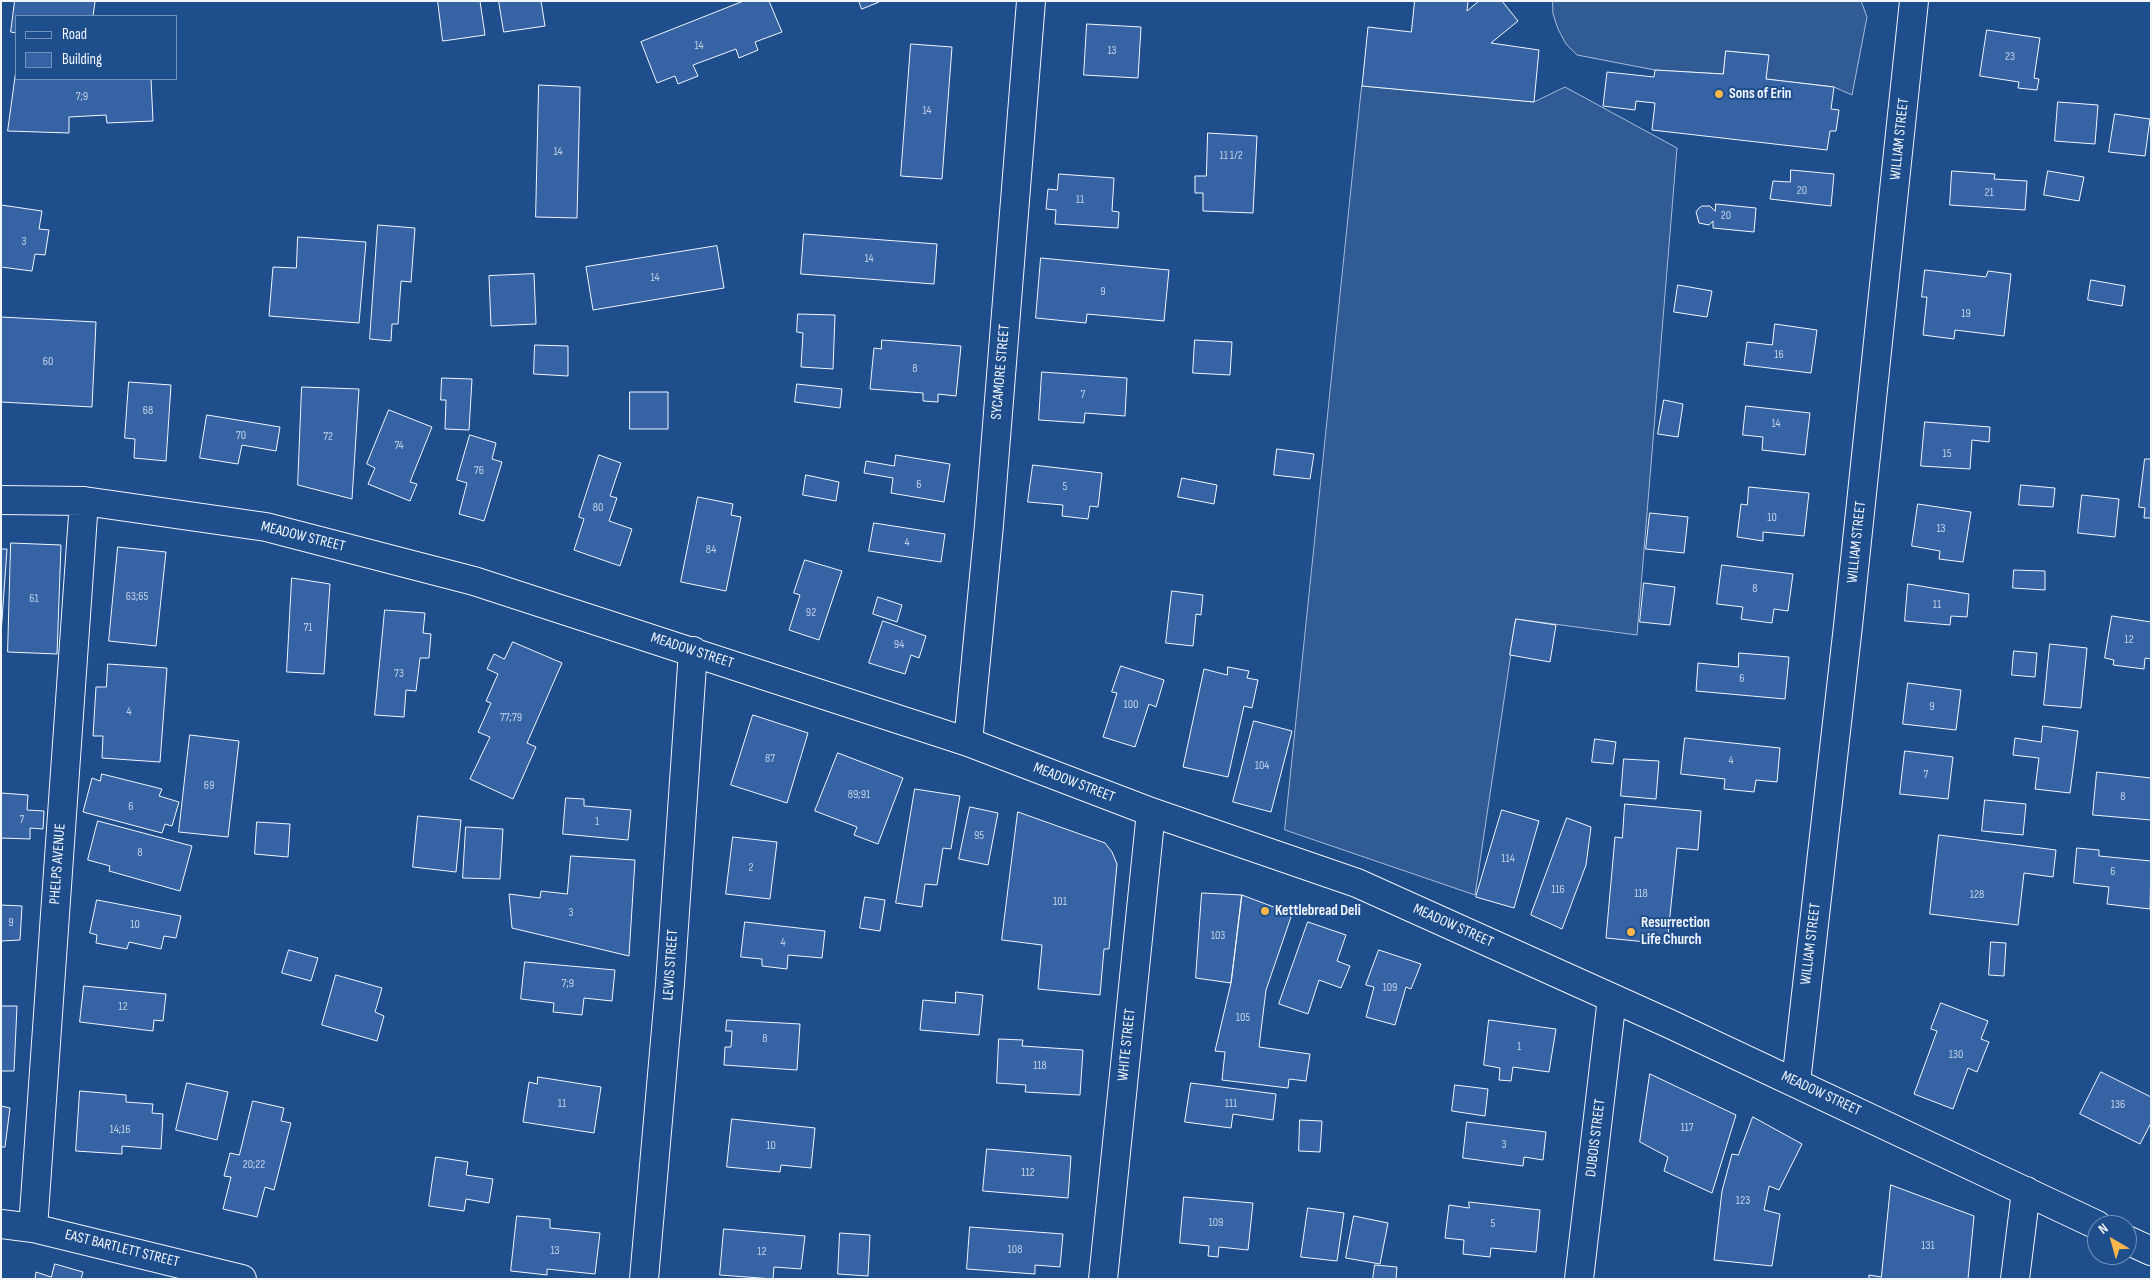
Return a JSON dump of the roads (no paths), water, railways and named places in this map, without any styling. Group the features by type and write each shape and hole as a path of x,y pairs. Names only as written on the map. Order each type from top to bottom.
{"street":[{"name":"SYCAMORE STREET","path":"968,742 990,515 1031,1"},
{"name":"WILLIAM STREET","path":"1796,1082 1848,626 1914,1"},
{"name":"MEADOW STREET","path":"1,500 84,501 266,527 474,580 968,742 1151,812 1357,883 1796,1082 2087,1220"},
{"name":"PHELPS AVENUE","path":"33,1228 84,501"},
{"name":"LEWIS STREET","path":"644,1279 670,984 693,651"},
{"name":"WHITE STREET","path":"1104,1279 1151,812"},
{"name":"DUBOIS STREET","path":"1579,1279 1612,998"},
{"path":"2015,1279 2026,1191"},
{"name":"EAST BARTLETT STREET","path":"1,1224 33,1228 242,1279"},
{"path":"2137,1245 2151,1251"}],"place":[{"name":"Sons of Erin","path":"1719,94"},
{"name":"Kettlebread Deli","path":"1265,911"},
{"name":"Resurrection Life Church","path":"1631,932"}]}
